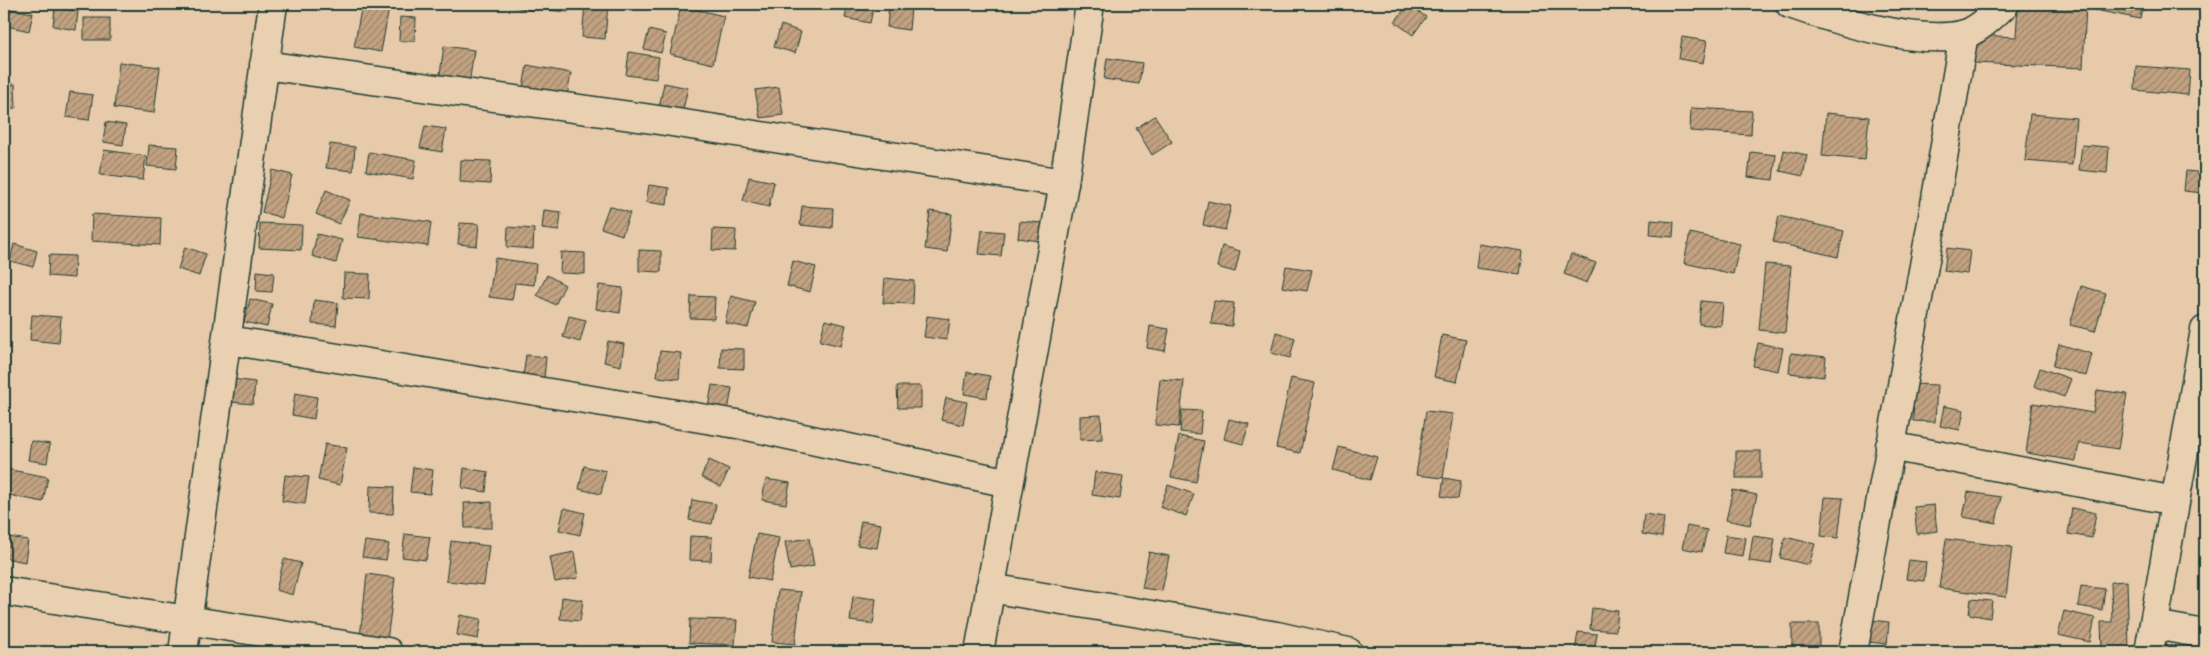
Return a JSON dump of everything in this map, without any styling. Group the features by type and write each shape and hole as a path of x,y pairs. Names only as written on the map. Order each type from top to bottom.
{"street":[{"path":"183,652 228,340 273,4"},
{"path":"979,652 1064,183 1090,4"},
{"path":"1790,4 1872,27 1929,38 1964,34 1990,18 2005,4"},
{"path":"1853,652 1932,222 1964,34"},
{"path":"264,65 652,119 1064,183"},
{"path":"2149,652 2205,330"},
{"path":"228,340 743,425 1009,483"},
{"path":"1890,446 2175,501"},
{"path":"990,588 1275,644 1348,652"},
{"path":"4,591 388,652"},
{"path":"2154,625 2205,634"}],"building":[{"path":"362,4 389,8 381,52 354,47"},
{"path":"496,4 533,4 532,10"},
{"path":"549,4 569,4 568,12 548,10"},
{"path":"585,4 608,4 605,39 582,37"},
{"path":"848,4 874,4 870,23 845,18"},
{"path":"1408,4 1426,17 1413,35 1395,22"},
{"path":"2018,4 2086,4 2083,68 1974,63 1976,35 2016,37"},
{"path":"2097,4 2143,4 2140,19 2095,10"},
{"path":"889,5 911,8 909,30 887,27"},
{"path":"681,6 724,16 713,64 670,54"},
{"path":"55,8 78,11 76,30 53,26"},
{"path":"11,9 33,13 29,31 7,26"},
{"path":"400,17 416,18 415,41 399,41"},
{"path":"84,18 110,18 110,40 84,40"},
{"path":"781,25 801,32 795,53 774,47"},
{"path":"649,30 666,34 661,53 644,49"},
{"path":"1682,37 1707,41 1703,63 1679,59"},
{"path":"444,46 474,50 468,92 438,88"},
{"path":"629,52 659,57 656,79 626,75"},
{"path":"1107,58 1142,63 1139,84 1104,79"},
{"path":"119,62 160,67 154,113 114,108"},
{"path":"527,65 571,73 566,102 522,94"},
{"path":"2136,66 2190,70 2188,95 2135,90"},
{"path":"664,83 688,88 682,113 659,108"},
{"path":"15,84 16,108 4,109 4,85"},
{"path":"779,87 783,115 760,118 755,90"},
{"path":"70,92 93,95 89,120 66,117"},
{"path":"1691,108 1752,111 1751,135 1690,131"},
{"path":"1826,113 1869,117 1865,160 1822,156"},
{"path":"2030,114 2076,118 2072,165 2025,161"},
{"path":"1155,116 1172,142 1152,155 1136,128"},
{"path":"106,122 126,125 123,145 103,142"},
{"path":"425,126 446,129 442,152 420,148"},
{"path":"330,144 355,147 353,171 326,168"},
{"path":"149,145 178,147 176,169 147,166"},
{"path":"2082,145 2109,147 2107,173 2079,170"},
{"path":"104,150 146,156 143,180 100,175"},
{"path":"1784,150 1807,155 1803,176 1780,171"},
{"path":"369,152 416,160 413,179 366,171"},
{"path":"1751,152 1776,155 1773,180 1748,177"},
{"path":"461,160 491,161 490,184 460,182"},
{"path":"272,170 292,175 282,218 262,212"},
{"path":"2186,171 2205,173 2203,193 2184,191"},
{"path":"749,177 774,182 769,207 743,201"},
{"path":"649,185 669,188 667,205 646,202"},
{"path":"326,190 350,200 339,224 316,214"},
{"path":"1208,201 1231,206 1225,230 1203,225"},
{"path":"609,206 630,213 622,235 601,228"},
{"path":"802,206 833,208 832,228 800,225"},
{"path":"544,210 561,212 559,231 542,229"},
{"path":"930,211 952,214 947,252 925,249"},
{"path":"361,213 431,222 428,246 358,237"},
{"path":"92,214 161,218 160,245 91,241"},
{"path":"1779,216 1844,231 1838,257 1773,242"},
{"path":"1651,220 1674,222 1673,237 1650,235"},
{"path":"1020,221 1043,223 1040,241 1018,238"},
{"path":"260,223 302,225 301,250 259,248"},
{"path":"460,223 479,224 477,246 458,244"},
{"path":"508,227 534,229 533,249 507,247"},
{"path":"713,229 736,230 735,251 712,250"},
{"path":"982,230 1004,232 1001,256 979,254"},
{"path":"1690,233 1740,244 1733,274 1684,263"},
{"path":"317,234 342,240 336,263 312,256"},
{"path":"14,244 37,251 33,267 10,261"},
{"path":"1479,244 1523,251 1520,274 1476,268"},
{"path":"1222,246 1240,251 1235,272 1217,267"},
{"path":"185,247 206,254 199,276 178,269"},
{"path":"1947,248 1970,251 1967,274 1944,271"},
{"path":"639,250 661,251 661,272 639,271"},
{"path":"561,252 585,253 585,274 560,273"},
{"path":"1571,254 1596,263 1587,283 1564,274"},
{"path":"49,255 75,256 74,278 48,276"},
{"path":"495,258 536,264 534,285 515,283 512,300 489,297"},
{"path":"793,261 816,267 810,292 787,286"},
{"path":"1765,264 1791,266 1785,333 1759,330"},
{"path":"1286,266 1312,270 1307,291 1282,287"},
{"path":"257,271 274,273 272,292 256,291"},
{"path":"344,273 370,274 369,299 343,298"},
{"path":"547,275 565,285 555,305 537,295"},
{"path":"885,278 914,281 913,304 883,303"},
{"path":"599,285 623,288 620,313 596,309"},
{"path":"2081,286 2106,293 2095,331 2070,325"},
{"path":"691,296 715,297 714,319 690,318"},
{"path":"731,296 755,302 748,328 725,323"},
{"path":"250,299 272,304 267,327 244,322"},
{"path":"314,300 338,303 336,326 312,324"},
{"path":"1214,301 1234,303 1232,326 1211,324"},
{"path":"1701,301 1723,303 1721,326 1699,324"},
{"path":"32,315 61,317 59,343 30,340"},
{"path":"569,316 586,320 580,342 563,337"},
{"path":"927,316 950,319 947,340 924,337"},
{"path":"825,320 846,325 841,346 820,341"},
{"path":"1150,326 1169,329 1165,351 1147,348"},
{"path":"1276,332 1295,338 1290,358 1271,353"},
{"path":"1442,335 1466,340 1457,382 1434,377"},
{"path":"608,341 624,344 621,366 604,362"},
{"path":"1758,343 1783,348 1778,371 1753,366"},
{"path":"2059,344 2092,354 2086,376 2053,366"},
{"path":"721,348 744,349 744,369 720,368"},
{"path":"660,351 681,353 679,379 657,377"},
{"path":"1791,353 1826,357 1824,377 1789,373"},
{"path":"526,355 546,357 544,379 523,377"},
{"path":"2040,368 2071,379 2064,397 2034,386"},
{"path":"967,372 990,376 987,398 964,394"},
{"path":"1291,378 1315,383 1300,453 1276,448"},
{"path":"232,379 255,382 253,404 230,402"},
{"path":"1160,379 1184,381 1179,427 1155,425"},
{"path":"1914,384 1937,385 1935,422 1913,421"},
{"path":"712,385 732,388 728,411 708,408"},
{"path":"897,386 921,386 921,408 898,408"},
{"path":"2097,390 2127,394 2118,449 2079,443 2076,461 2026,453 2033,403 2093,413"},
{"path":"295,393 317,397 314,419 292,415"},
{"path":"946,398 967,402 963,425 941,420"},
{"path":"1944,406 1964,410 1960,430 1940,426"},
{"path":"1182,410 1202,411 1200,434 1180,432"},
{"path":"1426,411 1453,414 1443,478 1416,475"},
{"path":"1101,415 1102,439 1080,440 1080,416"},
{"path":"1229,419 1249,424 1243,444 1224,439"},
{"path":"1179,436 1204,441 1196,482 1171,477"},
{"path":"31,441 50,444 47,463 28,460"},
{"path":"325,444 347,448 340,485 318,480"},
{"path":"1339,447 1377,457 1370,480 1333,470"},
{"path":"1736,451 1761,451 1761,478 1736,478"},
{"path":"709,460 729,469 721,487 701,477"},
{"path":"584,466 606,471 601,494 579,489"},
{"path":"413,467 433,470 430,494 410,492"},
{"path":"464,468 488,472 486,492 462,488"},
{"path":"6,469 48,477 43,502 4,494"},
{"path":"1095,472 1123,476 1120,499 1092,495"},
{"path":"285,475 309,477 305,504 282,501"},
{"path":"1444,478 1461,481 1458,499 1441,496"},
{"path":"766,479 790,483 786,504 762,500"},
{"path":"1168,485 1194,494 1186,516 1160,507"},
{"path":"370,486 394,487 393,514 369,513"},
{"path":"1733,490 1757,495 1750,525 1726,520"},
{"path":"1968,492 2001,497 1996,523 1963,517"},
{"path":"1825,497 1843,498 1838,538 1821,536"},
{"path":"692,500 716,504 712,524 689,520"},
{"path":"492,502 492,528 465,528 464,503"},
{"path":"1934,505 1937,531 1917,534 1914,507"},
{"path":"564,508 585,513 580,535 559,530"},
{"path":"2072,508 2096,513 2092,538 2068,534"},
{"path":"1644,514 1664,517 1662,537 1642,534"},
{"path":"861,521 881,524 877,548 857,545"},
{"path":"1687,526 1707,530 1702,552 1682,548"},
{"path":"405,534 430,537 426,560 402,557"},
{"path":"757,534 779,538 770,581 748,577"},
{"path":"1726,535 1746,538 1743,556 1723,553"},
{"path":"690,536 712,537 711,561 689,560"},
{"path":"1753,536 1775,539 1771,564 1749,561"},
{"path":"8,537 28,540 25,562 5,558"},
{"path":"1785,537 1815,544 1809,565 1780,558"},
{"path":"809,538 814,566 790,570 785,542"},
{"path":"1946,539 2012,547 2006,597 1939,588"},
{"path":"365,541 389,544 386,560 362,557"},
{"path":"451,541 489,546 484,585 446,581"},
{"path":"574,552 578,578 555,582 550,557"},
{"path":"1149,552 1169,556 1162,591 1142,588"},
{"path":"284,559 301,563 293,595 276,590"},
{"path":"1909,560 1926,562 1924,581 1906,579"},
{"path":"367,574 395,578 386,649 359,646"},
{"path":"2127,581 2129,650 2102,650 2101,622 2112,622 2111,582"},
{"path":"2081,586 2105,589 2102,610 2078,606"},
{"path":"778,590 801,592 795,644 772,642"},
{"path":"853,596 876,599 873,624 850,621"},
{"path":"562,597 583,600 580,621 560,619"},
{"path":"1971,599 1992,601 1990,618 1969,614"},
{"path":"1592,608 1618,611 1616,631 1590,629"},
{"path":"2064,611 2095,618 2090,642 2058,635"},
{"path":"460,615 481,619 478,639 457,635"},
{"path":"690,619 737,620 735,645 689,643"},
{"path":"1871,620 1889,622 1887,644 1869,642"},
{"path":"1792,624 1819,624 1819,650 1792,650"},
{"path":"1578,632 1597,634 1594,652 1575,652"}]}
